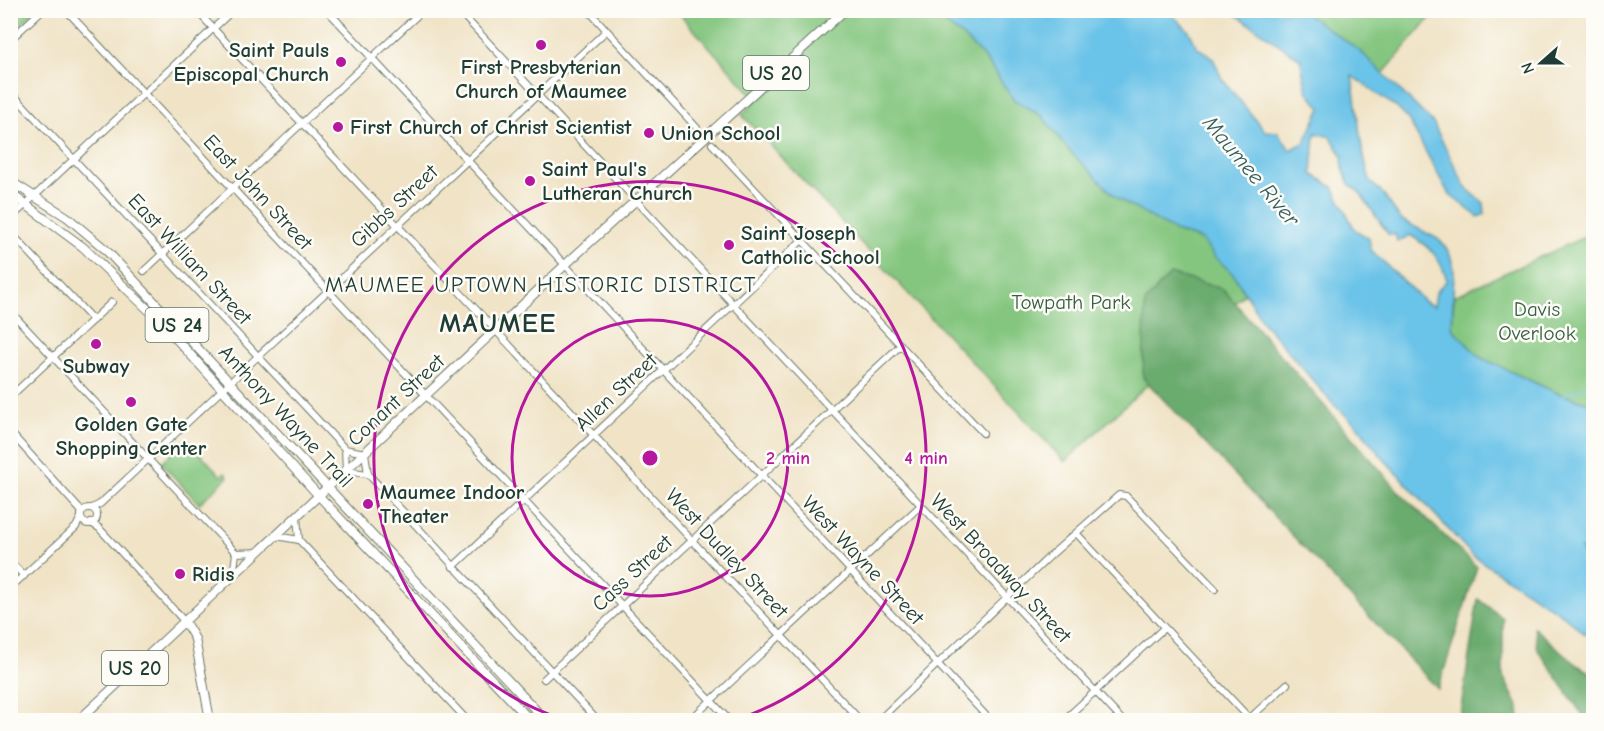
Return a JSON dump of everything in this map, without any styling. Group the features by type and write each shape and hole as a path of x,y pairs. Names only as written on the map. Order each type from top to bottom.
{"highway":[{"name":"Anthony Wayne Trail","path":"10,181 67,217 105,249 545,720"},
{"name":"Anthony Wayne Trail","path":"10,193 27,203 97,260 160,321 319,496 530,720"}],"main road":[{"name":"Conant Street","path":"79,720 565,265 845,10"},
{"path":"185,622 195,639 210,720"}],"street":[{"path":"10,40 42,10"},
{"name":"East John Street","path":"66,10 729,720"},
{"name":"West Dudley Street","path":"196,10 860,720"},
{"path":"10,219 232,10"},
{"name":"West Wayne Street","path":"327,10 990,720"},
{"path":"144,271 423,10"},
{"name":"West Broadway Street","path":"458,10 1122,720"},
{"path":"588,10 697,129"},
{"name":"Gibbs Street","path":"10,588 606,30"},
{"name":"East William Street","path":"10,91 345,449"},
{"path":"712,144 983,433"},
{"path":"10,232 93,320"},
{"name":"Allen Street","path":"453,567 802,240"},
{"path":"10,397 112,302"},
{"path":"10,311 236,553 259,552"},
{"name":"Cass Street","path":"544,679 901,345"},
{"path":"10,432 185,622"},
{"path":"368,474 346,471 345,449 365,453 368,474 597,720"},
{"path":"879,720 1008,599 1051,555 1078,535 1121,495 1126,496 1215,589"},
{"path":"690,720 920,506"},
{"path":"297,516 299,540"},
{"path":"1078,535 1249,720 1287,684"},
{"path":"276,536 299,540 467,720"},
{"path":"233,576 236,553"},
{"path":"10,561 24,576"},
{"path":"1064,720 1164,628"}],"green space":[{"path":"11,10 35,10 35,11 11,34"},
{"name":"Towpath Park","path":"897,10 899,15 934,16 961,35 985,58 1014,100 1042,116 1069,150 1175,231 1202,240 1214,256 1234,274 1245,293 1065,462 742,115 756,99 677,11"},
{"path":"1302,11 1436,11 1382,75 1362,56"},
{"name":"Davis Overlook","path":"1593,233 1593,404 1557,393 1479,357 1452,328 1454,296"},
{"path":"1170,274 1223,289 1401,494 1477,567 1438,689 1143,378 1145,302"},
{"path":"187,439 221,476 225,473 228,477 199,504 161,463"},
{"path":"1581,548 1593,548 1593,586"},
{"path":"1478,599 1503,618 1503,676 1519,708 1520,720 1459,720"},
{"path":"1534,628 1577,665 1593,674 1593,720 1586,720 1538,650"}],"water":[{"name":"Maumee River","path":"1161,10 1170,13 1189,31 1197,47 1213,58 1222,79 1265,131 1278,132 1290,150 1304,143 1321,108 1307,91 1300,59 1231,11 1302,11 1360,51 1433,123 1466,188 1484,203 1485,214 1478,217 1451,196 1408,119 1397,108 1352,76 1362,148 1370,181 1385,196 1400,219 1440,240 1449,252 1454,268 1452,328 1479,357 1557,393 1593,404 1593,548 1581,549 1593,586 1593,637 1585,634 1564,616 1473,556 1381,456 1357,425 1333,404 1262,321 1234,275 1214,256 1202,240 1175,231 1118,199 1069,150 1042,116 1014,100 985,58 961,35 934,16 899,15 897,11","holes":["1315,133 1331,137 1342,155 1343,169 1349,184 1361,194 1388,234 1396,235 1397,242 1410,235 1429,248 1441,265 1447,280 1436,292 1434,306 1426,303 1371,250 1369,238 1355,230 1333,187 1312,174"]}],"waterway":[{"path":"1563,395 1594,383"}],"place":[{"name":"First Presbyterian Church of Maumee","path":"541,45"},
{"name":"Saint Pauls Episcopal Church","path":"341,62"},
{"name":"First Church of Christ Scientist","path":"338,127"},
{"name":"Union School","path":"649,133"},
{"name":"Saint Paul's Lutheran Church","path":"530,181"},
{"name":"Saint Joseph Catholic School","path":"729,245"},
{"name":"Subway","path":"96,344"},
{"name":"Golden Gate Shopping Center","path":"131,402"},
{"name":"Maumee Indoor Theater","path":"368,504"},
{"name":"Ridis","path":"180,574"}],"district":[{"name":"MAUMEE UPTOWN HISTORIC DISTRICT","path":"541,285"},
{"name":"MAUMEE","path":"498,323"}]}
